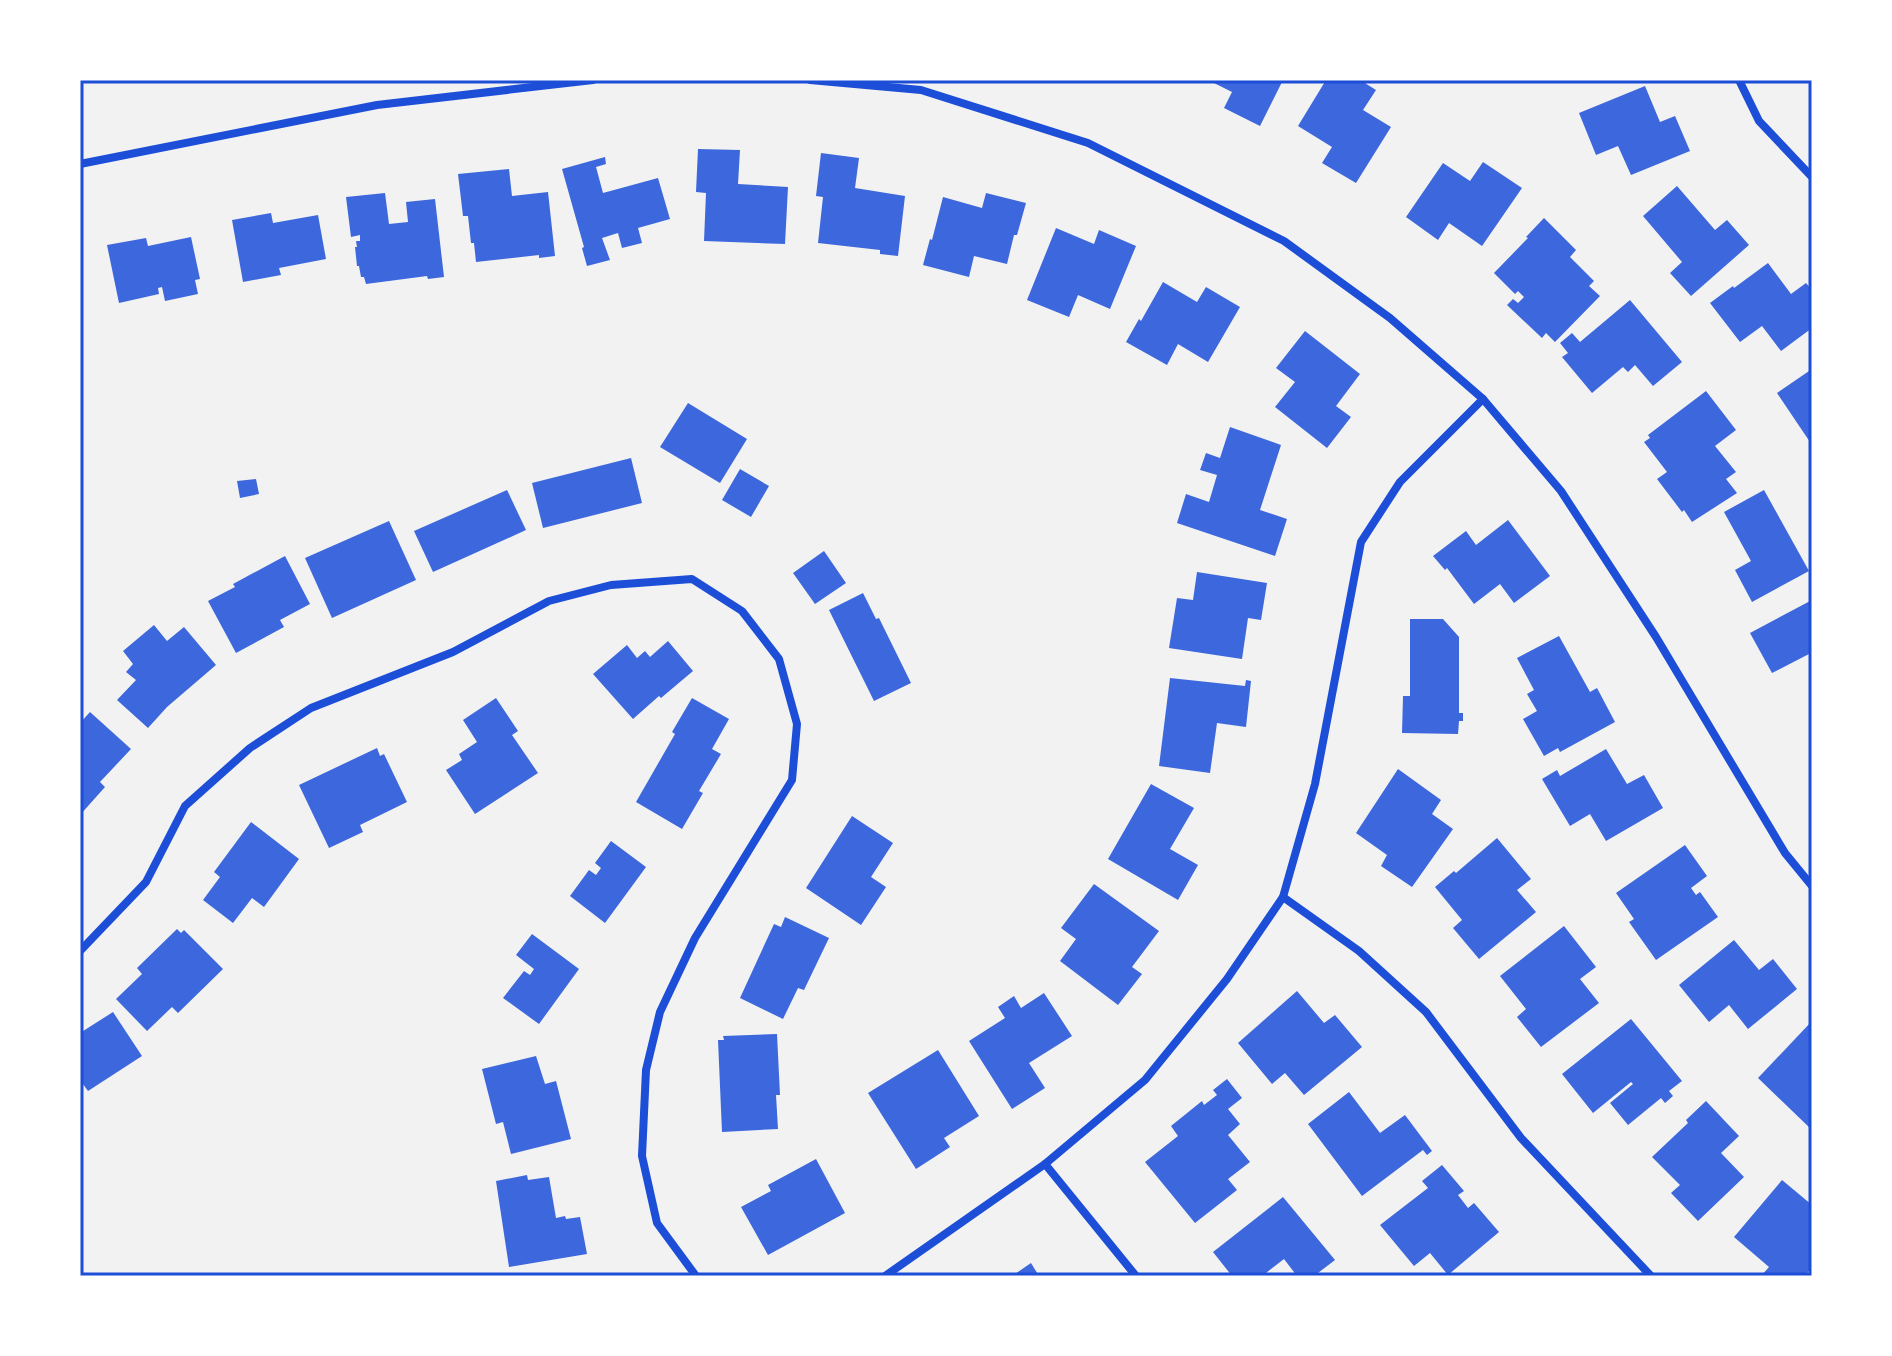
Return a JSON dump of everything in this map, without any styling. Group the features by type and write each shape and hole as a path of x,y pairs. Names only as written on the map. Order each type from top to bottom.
{"street":[{"path":"80,164 377,105 593,80"},
{"path":"810,80 921,90 1088,143 1284,241 1390,318 1483,399 1561,491 1656,637 1785,853 1812,886"},
{"path":"1739,80 1759,121 1812,177"},
{"path":"885,1276 1045,1164 1145,1080 1227,979 1283,897 1315,784 1361,542 1400,482 1483,399"},
{"path":"80,951 146,882 185,806 250,748 311,708 453,652 549,601 611,585 692,579 742,611 779,659 797,724 792,780 695,938 660,1012 646,1070 642,1156 657,1223 696,1276"},
{"path":"1283,897 1359,951 1426,1012 1521,1138 1651,1276"},
{"path":"1045,1164 1136,1276"}],"building":[{"path":"1208,80 1283,80 1260,126 1224,108 1232,92"},
{"path":"1326,80 1360,80 1376,90 1363,110 1391,127 1356,183 1322,163 1332,147 1298,126"},
{"path":"1645,86 1660,122 1675,116 1690,151 1631,175 1618,146 1596,155 1579,113"},
{"path":"698,149 740,150 738,184 788,187 785,244 704,241 706,193 696,192"},
{"path":"821,153 859,158 855,188 905,196 898,256 880,254 880,250 818,243 823,197 816,196"},
{"path":"605,157 606,164 596,167 603,193 658,178 670,219 638,228 642,243 622,248 618,233 602,238 610,260 587,266 562,169"},
{"path":"1483,162 1522,188 1482,246 1449,223 1438,240 1406,217 1443,163 1470,181"},
{"path":"509,169 512,196 548,192 555,256 476,262 468,216 463,216 458,174"},
{"path":"1677,186 1715,230 1727,220 1749,245 1691,296 1670,273 1682,262 1643,216"},
{"path":"385,193 389,224 408,222 406,202 435,199 444,277 428,279 427,276 366,284 364,277 361,277 355,247 360,235 351,237 346,197"},
{"path":"986,193 1026,203 1007,264 974,256 969,277 923,265 943,197 982,208"},
{"path":"271,213 273,223 318,215 326,259 279,268 281,275 243,282 232,220"},
{"path":"1544,218 1576,250 1570,257 1594,281 1589,286 1600,296 1555,342 1546,333 1542,338 1507,305 1513,299 1518,303 1524,297 1518,291 1515,294 1494,273"},
{"path":"1056,228 1094,244 1099,230 1136,246 1110,309 1078,295 1069,317 1027,300"},
{"path":"191,237 200,279 195,280 198,294 165,301 162,287 158,288 159,294 119,303 107,245 146,238 148,246"},
{"path":"1768,263 1791,294 1806,283 1812,290 1812,328 1781,351 1762,326 1740,342 1710,303"},
{"path":"1163,282 1197,302 1206,287 1240,307 1208,362 1178,344 1167,365 1126,342"},
{"path":"1630,300 1682,362 1653,386 1635,365 1628,372 1623,367 1592,393 1562,357 1568,353 1560,343 1572,333 1580,342"},
{"path":"1305,331 1360,374 1336,406 1351,417 1327,448 1275,407 1295,382 1276,368"},
{"path":"1812,369 1812,445 1777,393"},
{"path":"1706,391 1736,430 1715,446 1736,472 1726,479 1737,493 1692,522 1657,479 1667,472 1644,442 1650,438 1648,435"},
{"path":"688,403 747,439 720,483 660,447"},
{"path":"1230,427 1281,445 1260,510 1287,519 1275,556 1177,523 1186,494 1209,502 1217,475 1200,470 1206,453 1220,458"},
{"path":"631,458 642,503 543,528 532,483"},
{"path":"740,469 769,486 751,517 722,500"},
{"path":"256,479 259,494 240,498 237,481"},
{"path":"507,490 526,530 433,572 414,531"},
{"path":"1764,490 1809,571 1752,602 1735,570 1751,561 1724,512"},
{"path":"1508,520 1550,576 1514,603 1500,584 1474,604 1447,568 1445,570 1433,556 1466,531 1476,545"},
{"path":"389,521 416,580 332,618 305,558"},
{"path":"824,551 846,583 815,604 793,573"},
{"path":"285,556 310,604 280,620 284,627 236,653 208,601"},
{"path":"1197,572 1267,583 1261,620 1248,618 1242,659 1169,648 1177,598 1193,600"},
{"path":"863,593 911,683 874,701 829,610"},
{"path":"1812,600 1812,659 1809,654 1772,673 1750,633"},
{"path":"1410,619 1443,619 1459,637 1459,713 1463,713 1463,721 1459,721 1458,734 1402,733 1403,696 1410,696"},
{"path":"154,625 167,641 184,627 216,665 167,707 148,728 117,700 136,680 126,672 133,664 123,651"},
{"path":"1559,636 1590,692 1597,688 1615,722 1560,752 1558,748 1544,756 1523,719 1537,711 1527,694 1534,690 1517,658"},
{"path":"668,641 693,671 633,719 593,674 627,645 637,658 645,651 650,657"},
{"path":"1170,678 1245,686 1246,680 1251,681 1246,727 1217,723 1210,773 1159,766"},
{"path":"496,698 518,731 512,735 538,773 475,814 446,770 462,760 459,754 477,742 463,720"},
{"path":"692,698 729,719 712,749 721,754 699,791 703,793 682,829 636,802"},
{"path":"90,712 131,749 100,782 105,787 80,815 80,723"},
{"path":"377,748 380,756 384,754 407,802 360,825 363,832 329,848 299,785"},
{"path":"1606,749 1627,784 1644,775 1663,808 1606,841 1590,814 1570,826 1542,779 1557,770 1560,776"},
{"path":"1398,769 1441,800 1432,814 1453,829 1412,887 1381,866 1387,855 1356,833"},
{"path":"1151,784 1194,808 1170,849 1198,865 1178,900 1108,859"},
{"path":"852,816 893,843 871,877 886,887 861,925 806,888"},
{"path":"251,822 299,859 264,907 252,898 233,923 203,900 220,877 214,872"},
{"path":"1497,838 1531,879 1517,890 1536,912 1479,959 1453,928 1462,920 1435,887"},
{"path":"611,841 646,867 605,923 570,896 589,870 596,875 601,868 595,863"},
{"path":"1685,845 1707,876 1691,888 1696,895 1700,892 1718,917 1656,960 1629,922 1634,919 1616,893"},
{"path":"1094,884 1159,931 1132,967 1142,974 1118,1005 1060,961 1076,939 1061,928"},
{"path":"785,917 829,938 804,990 798,988 783,1019 740,998 774,924 781,927"},
{"path":"1564,926 1596,967 1580,979 1599,1003 1541,1047 1517,1017 1526,1009 1500,976"},
{"path":"177,929 181,933 184,930 223,969 178,1013 172,1007 147,1031 116,999 142,974 137,968"},
{"path":"532,934 579,969 539,1024 503,998 524,971 530,975 534,969 516,955"},
{"path":"1734,940 1759,970 1773,959 1797,989 1748,1029 1729,1005 1709,1022 1679,985"},
{"path":"1297,991 1324,1023 1335,1015 1362,1047 1304,1095 1285,1073 1272,1084 1238,1043"},
{"path":"1044,993 1072,1036 1029,1063 1045,1088 1012,1109 969,1041 1005,1018 998,1007 1014,996 1021,1008"},
{"path":"113,1012 142,1056 88,1091 80,1080 80,1033"},
{"path":"1631,1019 1682,1081 1669,1091 1673,1096 1665,1103 1661,1098 1628,1125 1610,1103 1633,1084 1631,1082 1593,1113 1562,1074"},
{"path":"1812,1021 1812,1130 1758,1078"},
{"path":"777,1034 778,1129 722,1132 718,1040 724,1040 723,1036"},
{"path":"938,1050 979,1116 944,1138 950,1147 916,1169 868,1093"},
{"path":"536,1056 545,1084 556,1081 571,1139 511,1154 503,1122 496,1124 482,1069"},
{"path":"1227,1079 1242,1098 1228,1109 1240,1124 1228,1135 1250,1162 1228,1179 1237,1190 1195,1223 1145,1162 1178,1136 1171,1126 1202,1101 1204,1105 1217,1095 1213,1090"},
{"path":"1349,1092 1380,1133 1405,1115 1432,1151 1427,1155 1423,1150 1362,1196 1308,1124"},
{"path":"1706,1101 1739,1136 1721,1153 1744,1177 1698,1221 1671,1193 1680,1185 1652,1157"},
{"path":"816,1159 845,1213 768,1255 741,1207 771,1191 768,1185"},
{"path":"1442,1165 1464,1191 1458,1195 1468,1208 1474,1203 1499,1232 1448,1275 1430,1253 1414,1266 1380,1225 1428,1188 1422,1181"},
{"path":"527,1175 528,1180 549,1177 556,1218 580,1217 587,1254 509,1267 496,1181"},
{"path":"1782,1180 1812,1205 1812,1267 1805,1276 1761,1276 1769,1267 1734,1237"},
{"path":"1283,1197 1335,1260 1314,1276 1297,1276 1284,1259 1262,1276 1232,1276 1213,1252"},
{"path":"1031,1263 1039,1276 1012,1276"}]}
